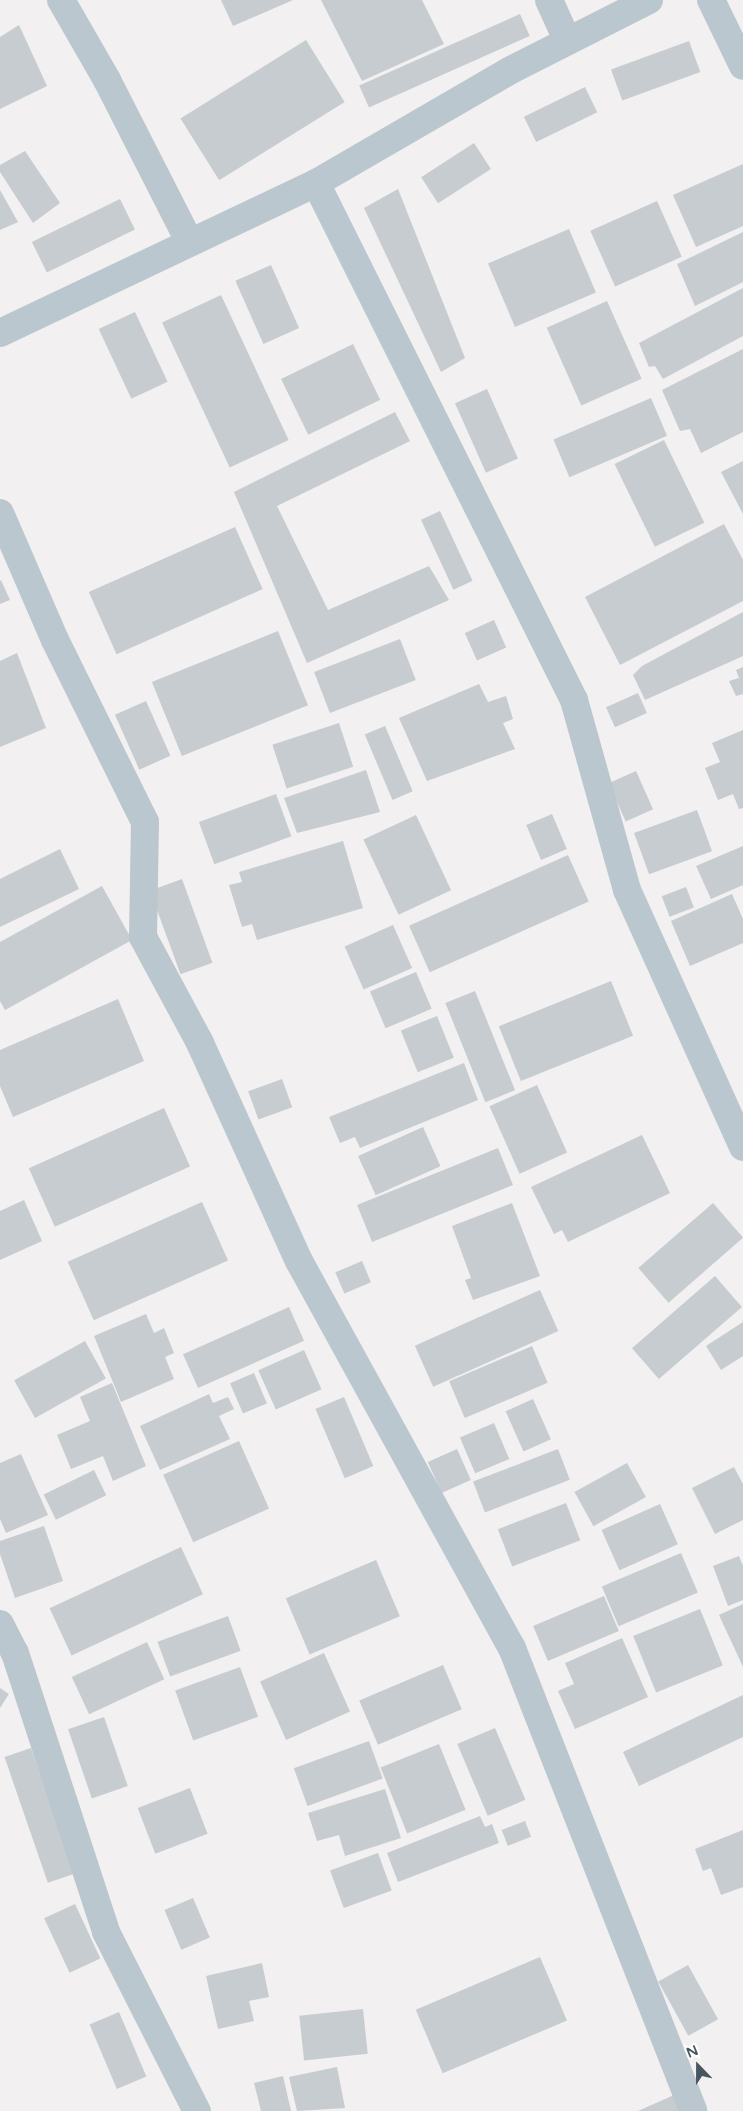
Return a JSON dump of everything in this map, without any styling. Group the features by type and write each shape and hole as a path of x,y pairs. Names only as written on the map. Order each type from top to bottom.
{"street":[{"path":"61,0 107,80 188,241"},
{"path":"549,0 567,40"},
{"path":"0,333 188,241 316,183 567,40 649,0"},
{"path":"711,0 743,66"},
{"path":"316,183 574,700 627,890 743,1147"},
{"path":"0,513 55,640 146,822 143,937 200,1043 299,1261 512,1648 693,2111"},
{"path":"0,1624 15,1653 106,1932 197,2111"}],"building":[{"path":"221,0 293,0 233,26"},
{"path":"321,0 422,0 444,44 362,81"},
{"path":"520,14 530,36 369,108 359,86"},
{"path":"19,25 47,86 0,109 0,37"},
{"path":"306,40 345,102 219,180 180,118"},
{"path":"689,41 700,72 622,100 611,69"},
{"path":"585,87 597,112 536,142 524,117"},
{"path":"474,143 491,169 438,203 421,177"},
{"path":"25,151 60,203 33,223 0,172 0,165"},
{"path":"743,164 743,226 696,247 673,195"},
{"path":"398,189 465,358 441,372 364,208"},
{"path":"0,190 18,222 0,230"},
{"path":"120,199 135,230 47,273 32,242"},
{"path":"657,201 682,257 615,286 590,231"},
{"path":"569,229 596,293 515,327 488,263"},
{"path":"743,232 743,282 695,306 677,264"},
{"path":"271,265 299,328 263,344 235,281"},
{"path":"743,288 743,336 663,379 655,366 649,367 639,343"},
{"path":"221,295 289,440 230,467 162,322"},
{"path":"607,301 642,379 581,405 547,328"},
{"path":"135,312 168,382 131,399 99,329"},
{"path":"353,344 380,400 308,435 281,379"},
{"path":"743,349 743,432 701,453 690,429 680,431 662,390"},
{"path":"487,389 518,458 486,473 455,403"},
{"path":"651,398 667,436 569,477 553,439"},
{"path":"395,412 410,441 277,506 328,610 429,566 449,600 307,663 234,492"},
{"path":"664,440 704,523 655,547 615,464"},
{"path":"743,461 743,514 721,472"},
{"path":"440,511 473,581 454,590 421,520"},
{"path":"724,524 743,560 743,601 620,665 585,597"},
{"path":"235,527 263,589 116,654 89,592"},
{"path":"0,581 10,600 0,604"},
{"path":"743,612 743,656 645,700 633,675 642,666"},
{"path":"494,620 506,647 477,660 465,633"},
{"path":"278,631 308,705 182,756 152,682"},
{"path":"400,639 416,680 330,713 314,672"},
{"path":"17,653 46,728 0,747 0,661"},
{"path":"743,667 743,694 736,696 729,681 739,678 736,670"},
{"path":"479,684 488,702 506,696 513,719 503,723 515,749 427,781 399,718"},
{"path":"638,693 647,713 615,727 606,707"},
{"path":"146,701 170,756 139,770 115,715"},
{"path":"339,723 353,767 287,788 272,745"},
{"path":"385,726 413,791 392,800 365,735"},
{"path":"743,730 743,808 739,809 733,794 718,800 705,768 720,762 712,743"},
{"path":"366,770 380,812 297,833 284,798"},
{"path":"636,771 653,809 626,822 609,783"},
{"path":"276,794 291,836 214,864 199,822"},
{"path":"697,810 712,851 649,874 634,833"},
{"path":"552,814 567,849 541,860 526,825"},
{"path":"416,815 451,890 399,915 363,840"},
{"path":"343,841 363,908 257,940 252,924 242,927 229,885 242,882 239,872"},
{"path":"743,846 743,885 711,899 696,866"},
{"path":"60,849 79,889 0,927 0,879"},
{"path":"568,855 589,902 430,972 409,926"},
{"path":"182,879 212,963 180,974 150,891"},
{"path":"102,886 132,940 5,1010 0,1001 0,942"},
{"path":"686,887 694,908 670,917 662,896"},
{"path":"732,894 743,919 743,943 690,966 671,921"},
{"path":"393,925 412,968 364,989 345,947"},
{"path":"416,972 432,1009 386,1028 370,992"},
{"path":"611,981 633,1036 521,1081 499,1026"},
{"path":"475,991 515,1090 485,1102 445,1003"},
{"path":"118,999 144,1061 13,1117 0,1086 0,1050"},
{"path":"437,1016 454,1058 418,1072 401,1031"},
{"path":"464,1063 478,1100 360,1148 355,1137 340,1143 329,1117"},
{"path":"282,1079 292,1107 258,1120 248,1091"},
{"path":"537,1085 567,1153 520,1174 489,1106"},
{"path":"164,1108 190,1166 55,1227 29,1168"},
{"path":"423,1127 440,1166 376,1195 358,1156"},
{"path":"642,1135 670,1193 568,1242 562,1230 554,1234 531,1187"},
{"path":"498,1148 513,1185 372,1242 357,1205"},
{"path":"24,1200 42,1241 0,1260 0,1211"},
{"path":"202,1202 228,1260 94,1320 68,1262"},
{"path":"512,1203 540,1276 473,1300 465,1280 471,1278 452,1226"},
{"path":"713,1203 743,1238 668,1303 638,1268"},
{"path":"362,1261 371,1282 344,1294 335,1272"},
{"path":"715,1276 742,1307 659,1379 632,1348"},
{"path":"540,1290 558,1331 433,1387 415,1346"},
{"path":"289,1307 304,1341 198,1388 183,1354"},
{"path":"146,1314 154,1333 164,1328 174,1353 165,1357 174,1379 121,1402 94,1336"},
{"path":"743,1322 743,1356 721,1370 706,1346"},
{"path":"85,1341 106,1379 35,1418 14,1380"},
{"path":"532,1346 548,1383 465,1418 449,1381"},
{"path":"304,1350 321,1389 276,1410 258,1370"},
{"path":"254,1373 267,1403 243,1414 230,1383"},
{"path":"112,1383 146,1466 113,1481 103,1456 71,1469 57,1435 90,1421 80,1397"},
{"path":"209,1394 213,1403 228,1397 234,1409 219,1416 230,1439 160,1470 140,1426"},
{"path":"344,1397 373,1466 345,1478 315,1409"},
{"path":"533,1399 551,1439 523,1451 506,1411"},
{"path":"494,1423 509,1459 475,1473 460,1437"},
{"path":"239,1441 269,1509 193,1542 163,1475"},
{"path":"457,1449 471,1480 442,1493 428,1462"},
{"path":"558,1449 570,1480 485,1512 473,1482"},
{"path":"21,1454 48,1515 6,1533 0,1519 0,1463"},
{"path":"627,1463 646,1497 593,1526 575,1492"},
{"path":"734,1467 743,1484 743,1520 715,1534 692,1488"},
{"path":"94,1470 106,1495 56,1520 44,1495"},
{"path":"566,1503 580,1540 512,1567 498,1529"},
{"path":"660,1504 678,1544 619,1570 602,1530"},
{"path":"44,1526 63,1581 15,1598 0,1554 0,1541"},
{"path":"181,1547 203,1594 72,1655 50,1608"},
{"path":"681,1553 698,1593 619,1626 602,1587"},
{"path":"739,1556 743,1566 743,1600 728,1606 713,1566"},
{"path":"376,1560 400,1616 310,1654 286,1598"},
{"path":"604,1596 619,1631 548,1661 533,1626"},
{"path":"743,1604 743,1667 719,1615"},
{"path":"700,1609 723,1666 656,1693 633,1636"},
{"path":"228,1616 241,1651 170,1676 158,1642"},
{"path":"622,1638 648,1697 575,1729 558,1691 574,1684 565,1663"},
{"path":"147,1642 164,1679 89,1714 72,1677"},
{"path":"324,1653 350,1711 286,1740 260,1681"},
{"path":"443,1665 462,1709 378,1745 359,1701"},
{"path":"240,1667 258,1717 193,1740 175,1691"},
{"path":"0,1688 9,1694 0,1708"},
{"path":"743,1695 743,1737 639,1786 623,1752"},
{"path":"104,1717 128,1786 92,1798 68,1729"},
{"path":"495,1728 525,1800 488,1816 457,1744"},
{"path":"369,1741 383,1779 308,1806 294,1768"},
{"path":"439,1744 466,1810 407,1833 381,1768"},
{"path":"31,1748 74,1874 48,1883 5,1757"},
{"path":"190,1788 208,1834 155,1854 138,1808"},
{"path":"385,1789 401,1838 345,1856 339,1835 317,1841 308,1813"},
{"path":"480,1816 485,1827 492,1824 499,1843 398,1882 387,1853"},
{"path":"525,1821 531,1837 508,1846 502,1830"},
{"path":"743,1830 743,1887 721,1895 711,1868 703,1871 695,1849"},
{"path":"378,1853 392,1891 344,1908 330,1870"},
{"path":"193,1898 210,1938 181,1950 164,1910"},
{"path":"75,1904 100,1958 70,1973 44,1918"},
{"path":"540,1957 567,2021 443,2073 416,2010"},
{"path":"262,1963 269,1997 249,2001 254,2021 218,2029 206,1976"},
{"path":"688,1965 718,2019 688,2036 658,1981"},
{"path":"363,2009 368,2054 304,2060 299,2016"},
{"path":"119,2012 146,2076 117,2089 90,2025"},
{"path":"337,2067 345,2108 297,2111 289,2077"},
{"path":"283,2076 291,2111 261,2111 254,2083"},
{"path":"674,2095 682,2111 638,2111"}]}
